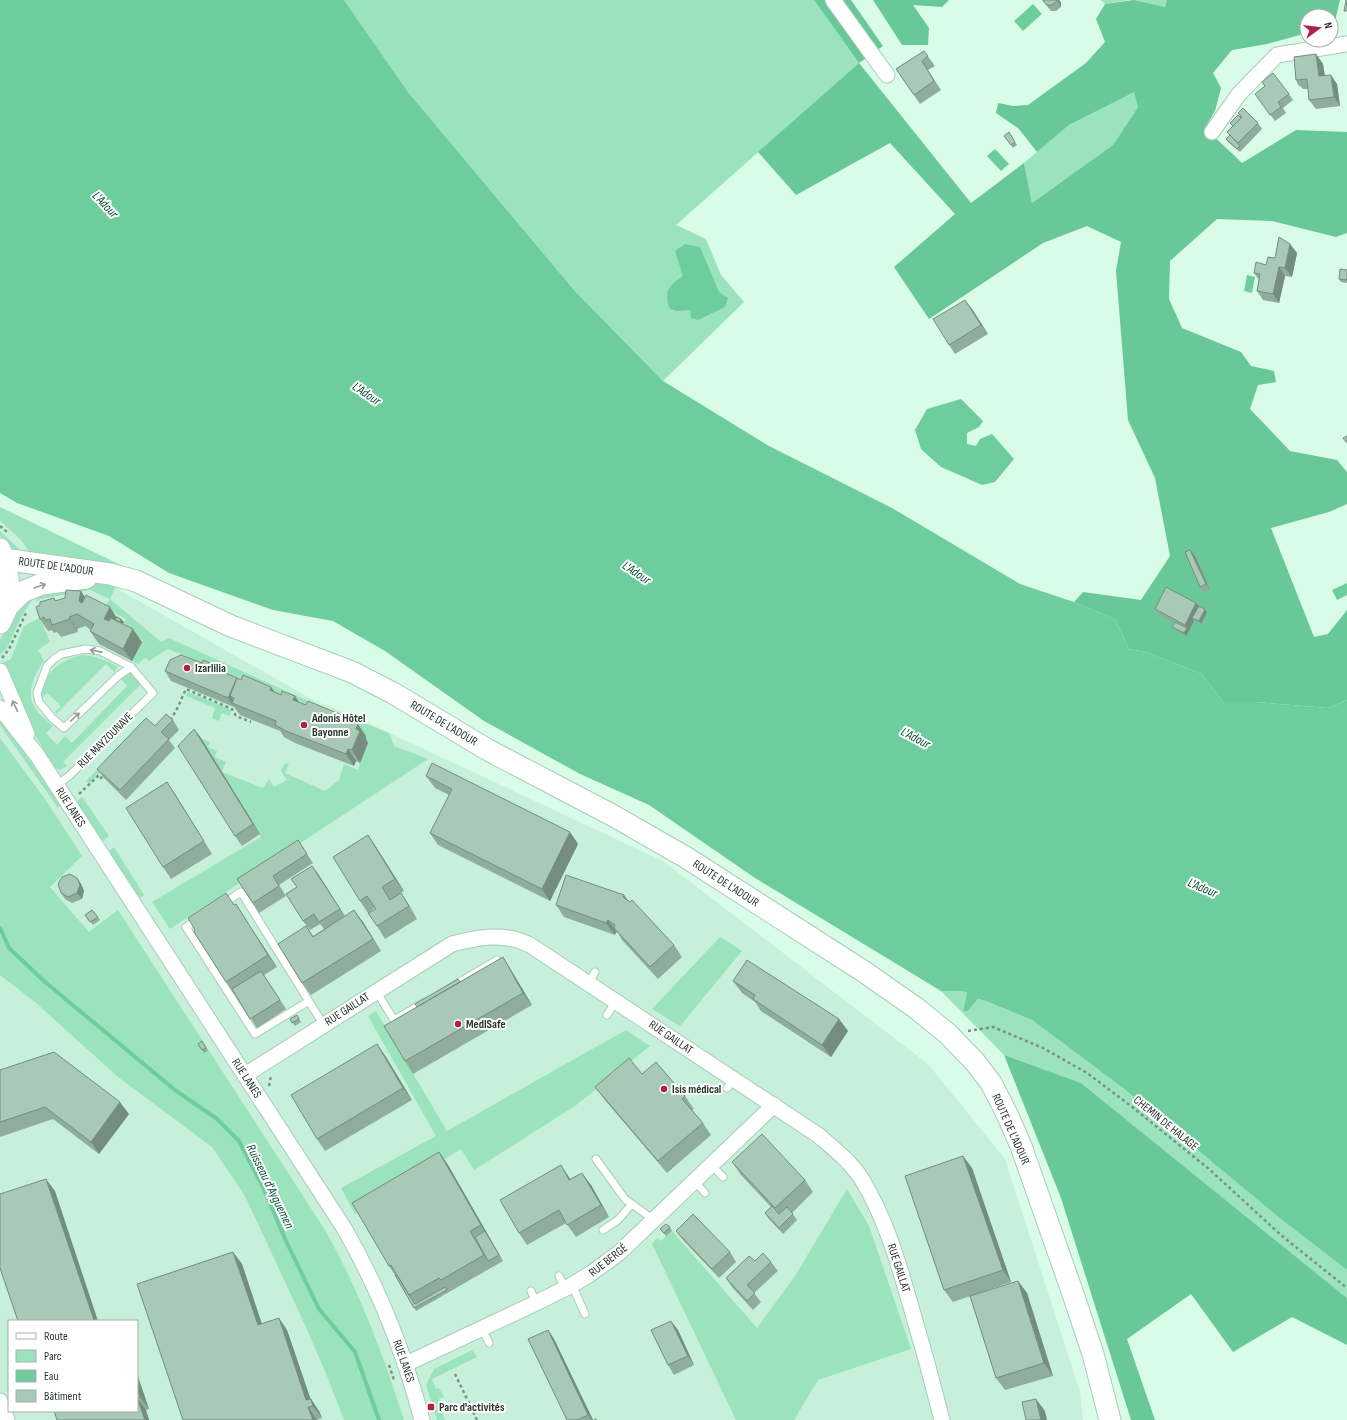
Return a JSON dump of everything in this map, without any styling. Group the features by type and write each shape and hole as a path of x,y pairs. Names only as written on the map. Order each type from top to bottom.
{"main road":[{"name":"ROUTE DE L'ADOUR","path":"2,554 110,574 136,581 231,626 352,672 393,692 488,750 612,815 687,858 863,971 916,1008 948,1034 975,1062 991,1083 1006,1112 1021,1146 1073,1294 1093,1354 1110,1420"},
{"path":"2,554 8,578 4,614"},
{"name":"ROUTE DE L'ADOUR","path":"4,614 22,592 42,584 110,574"}],"street":[{"path":"833,0 887,75"},
{"path":"1212,132 1239,94 1277,55 1347,44"},
{"name":"RUE LANES","path":"0,665 37,755"},
{"name":"RUE LANES","path":"0,708 37,755 69,803 344,1228 368,1269 406,1364 422,1420"},
{"name":"RUE GAILLAT","path":"245,1075 323,1024 452,944 480,937 493,936 519,939 592,977 616,1001 730,1084 774,1105 818,1135 835,1150 860,1178 876,1204 897,1259 930,1370 942,1420"},
{"name":"RUE BERGÉ","path":"406,1364 482,1329 534,1297 566,1283 619,1252 695,1182 774,1105"},
{"path":"0,1401 6,1420"}],"lane":[{"path":"85,649 100,651 131,668 118,676 64,728 52,718 39,702 37,693 42,676 47,666 62,654 85,649"},
{"name":"RUE MAYZOUNAVE","path":"57,785 69,776 153,693 131,668"},
{"path":"216,908 240,892 323,1024"},
{"path":"204,915 186,927 255,1034 309,1001"},
{"path":"449,988 497,960"},
{"path":"376,991 394,1020 435,996"},
{"path":"607,1015 616,1001"},
{"path":"596,1159 626,1199 654,1220"},
{"path":"711,1165 723,1177"},
{"path":"695,1182 705,1193"},
{"path":"603,1230 618,1220 632,1204"},
{"path":"566,1283 585,1314"},
{"path":"482,1329 489,1343"}],"path":[{"path":"0,665 30,606"},
{"path":"166,725 176,710 186,689 232,709 236,716 251,722"},
{"path":"69,803 99,775 102,778 107,773"},
{"name":"CHEMIN DE HALAGE","path":"948,1034 993,1027 1043,1048 1087,1073 1131,1106 1209,1169 1282,1236 1347,1288"},
{"path":"259,1096 270,1092 270,1078 274,1071"},
{"path":"387,1359 396,1387"},
{"path":"455,1374 477,1420"}],"shaded area":[{"path":"814,0 851,0 883,46 859,63"},
{"path":"873,0 949,0 942,7 913,5 929,28 928,45 902,45"},
{"path":"1134,0 1165,7 1167,0 1340,0 1338,8 1299,8 1299,35 1267,44 1232,50 1213,73 1221,88 1215,111 1205,128 1242,163 1296,130 1347,132 1347,233 1336,237 1272,221 1217,219 1170,261 1169,299 1182,328 1241,352 1251,366 1274,371 1276,382 1258,385 1250,409 1290,451 1337,460 1347,472 1347,504 1329,512 1271,528 1314,637 1328,634 1347,610 1347,700 1328,708 1256,702 1223,702 1202,674 1146,652 1129,649 1115,619 1074,602 1083,592 1141,600 1170,556 1155,478 1128,420 1116,271 1121,242 1087,226 1043,243 929,319 894,267 955,214 890,143 796,195 758,152 859,63 971,203 1024,163 1032,203 1113,145 1138,107 1134,92 1069,125 1037,152 1019,129 996,113 998,103 1013,106 1028,105 1086,63 1105,42 1096,19 1105,4"},
{"path":"0,522 315,701 349,714 663,861 928,1064 1005,1159 1080,1392 1083,1420 0,1420"},
{"path":"1004,1055 1081,1083 1347,1298 1347,1345 1292,1317 1233,1352 1191,1294 1127,1339 1155,1420 1131,1420 1061,1198"}],"green space":[{"path":"344,0 814,0 859,63 676,225 706,239 721,275 744,302 663,381 574,290 408,92"},
{"path":"1101,0 1129,0 1105,4"},
{"path":"1134,0 1167,0 1165,7"},
{"path":"1134,91 1138,107 1113,145 1032,203 1024,163 1069,125"},
{"path":"0,507 127,568 101,563 31,558 23,542 0,521"},
{"path":"0,531 22,552 6,546 0,536"},
{"path":"104,582 117,584 110,599 90,590 40,599 37,602 35,593"},
{"path":"29,595 32,600 20,619 7,648 0,655 0,640 12,615"},
{"path":"110,599 161,642 169,638 308,701 389,733 394,746 428,759 170,929 152,902 261,837 201,738 210,742 208,747 217,751 215,757 226,762 222,772 263,788 269,779 274,787 287,780 281,771 285,763 289,764 285,773 325,791 339,780 344,764 358,770 360,763 252,687 210,666 168,649 149,661 145,658 138,664 132,661 143,640 121,629 126,619 104,608"},
{"path":"40,618 50,642 38,650 44,661 37,671 32,684 31,696 32,702 37,711 53,726 46,733 57,745 65,736 72,743 127,686 121,679 130,672 141,684 63,762 67,766 60,770 55,768 33,730 2,663 11,659 24,626"},
{"path":"82,655 101,659 118,667 114,672 106,664 56,714 55,712 61,706 47,693 42,698 45,682 53,669 66,661"},
{"path":"188,692 232,710 229,716 222,713 219,721 212,718 215,708 186,696"},
{"path":"0,718 61,805 58,808 0,725"},
{"path":"0,738 45,799 82,856 50,887 89,932 118,910 325,1230 349,1276 369,1323 388,1371 404,1420 344,1420 305,1325 245,1196 212,1147 118,1077 35,1002 0,975"},
{"path":"119,747 100,773 89,784 86,781"},
{"path":"82,797 109,836 103,841 77,802"},
{"path":"114,847 144,895 140,898 109,851"},
{"path":"720,937 742,951 680,1026 652,1009"},
{"path":"941,991 963,991 967,993 963,1010 968,1011 978,999 1032,1020 1123,1088 1277,1216 1347,1270 1347,1298 1081,1083 1004,1055"},
{"path":"376,1011 447,1131 626,1030 650,1046 575,1106 474,1170 461,1149 355,1214 341,1188 436,1136 368,1016"},
{"path":"847,1189 869,1226 911,1349 818,1380 794,1420 736,1420 652,1244 657,1238 661,1241 672,1231 757,1328 795,1276"},
{"path":"472,1350 477,1357 432,1379 436,1389 439,1388 444,1397 439,1399 443,1408 440,1409 445,1420 437,1420 426,1385 434,1369"}],"water":[{"name":"L'Adour","path":"0,0 344,0 408,92 574,290 663,381 769,446 892,508 1020,584 1074,602 1115,619 1129,649 1146,652 1202,674 1223,702 1256,702 1328,708 1347,700 1347,1270 1277,1216 1123,1088 1032,1020 978,999 968,1011 963,1011 967,993 963,991 941,991 755,878 649,805 580,774 484,721 385,651 333,621 273,610 169,573 109,536 17,503 0,493"},
{"path":"1033,4 1042,14 1023,31 1014,21"},
{"path":"995,149 1009,164 1001,171 987,156"},
{"path":"685,244 700,247 719,292 728,298 725,307 698,320 691,318 690,310 677,311 670,309 667,298 667,293 671,286 683,276 675,251"},
{"path":"1247,275 1255,277 1252,293 1244,291"},
{"path":"961,399 983,421 979,427 967,433 967,444 976,446 980,439 992,434 1014,459 995,482 982,485 941,467 921,449 915,430 927,409"},
{"path":"1347,583 1347,595 1337,600 1332,590"}],"building":[{"path":"1043,0 1057,1 1052,5 1047,5"},
{"path":"1346,0 1347,11 1344,11"},
{"path":"924,51 928,56 922,61 934,81 914,95 896,69"},
{"path":"1316,54 1319,76 1331,75 1334,97 1309,100 1307,79 1296,80 1294,57"},
{"path":"1273,73 1289,94 1278,102 1281,107 1270,115 1255,94 1265,86 1262,82"},
{"path":"1243,108 1258,123 1238,143 1227,132 1242,117 1238,113"},
{"path":"1238,115 1241,118 1233,126 1230,123"},
{"path":"1009,132 1015,142 1011,145 1004,136"},
{"path":"1230,135 1240,146 1237,149 1226,139"},
{"path":"1279,237 1290,244 1285,268 1279,267 1273,294 1257,291 1260,274 1254,273 1256,262 1266,265 1268,257 1275,258"},
{"path":"1340,269 1347,270 1347,280 1339,279"},
{"path":"965,300 981,325 949,345 933,319"},
{"path":"1347,436 1347,442 1346,442 1343,438"},
{"path":"1190,550 1206,584 1200,587 1185,552"},
{"path":"1166,587 1196,603 1185,625 1155,609"},
{"path":"66,590 81,591 79,601 82,603 86,595 110,607 104,619 109,621 111,618 133,629 123,649 90,631 94,624 77,614 69,617 70,619 52,625 50,619 45,620 44,617 40,619 36,607 40,605 40,602 54,598 55,601 65,598"},
{"path":"1199,606 1205,609 1199,621 1192,618"},
{"path":"116,617 121,619 120,622 115,620"},
{"path":"1175,622 1187,628 1184,633 1172,627"},
{"path":"181,655 202,663 203,660 224,669 223,672 237,678 228,698 165,671 170,660"},
{"name":"Adonis Hôtel Bayonne","path":"243,675 271,687 270,690 281,695 282,691 295,696 293,700 306,705 308,701 349,718 348,720 358,724 356,729 360,731 352,750 348,749 346,754 286,731 275,725 276,721 232,703 234,698 230,696 237,678 241,680"},
{"path":"166,714 173,720 161,732 169,739 120,790 97,769 146,718 155,726"},
{"path":"194,729 253,824 235,836 178,746"},
{"path":"432,763 570,832 542,889 430,833 452,789 426,776"},
{"path":"167,782 204,841 163,867 126,808"},
{"path":"368,835 395,879 382,887 390,900 401,893 409,906 377,926 368,913 376,909 367,896 360,901 333,857"},
{"path":"298,840 307,854 273,876 279,886 253,903 237,879"},
{"path":"312,866 340,909 319,922 314,914 303,921 286,894 297,887 291,879"},
{"path":"70,874 77,878 80,885 77,893 68,897 61,893 58,884 62,877"},
{"path":"566,875 624,895 623,897 630,902 632,900 674,945 650,967 614,928 615,925 608,920 606,923 556,905"},
{"path":"226,893 234,905 236,904 268,955 226,982 194,932 195,930 188,918"},
{"path":"92,910 98,917 90,922 85,915"},
{"path":"354,910 373,939 302,983 278,944 306,926 313,937"},
{"path":"503,957 523,993 405,1061 384,1026"},
{"path":"747,960 839,1019 822,1045 753,999 755,995 733,981"},
{"path":"261,971 280,1000 250,1019 232,989"},
{"path":"458,979 460,982 417,1007 415,1004"},
{"path":"297,1015 299,1019 292,1023 290,1019"},
{"path":"202,1041 206,1048 202,1050 198,1044"},
{"path":"377,1044 403,1088 317,1139 291,1095"},
{"path":"54,1052 120,1102 91,1142 45,1107 0,1122 0,1070"},
{"path":"629,1058 642,1074 656,1062 685,1096 682,1099 703,1123 658,1161 595,1087"},
{"path":"762,1134 805,1180 775,1208 732,1162"},
{"path":"439,1152 481,1225 470,1231 484,1255 441,1280 439,1278 409,1295 391,1265 389,1266 352,1203"},
{"path":"963,1156 1003,1270 944,1290 905,1176"},
{"path":"561,1165 569,1180 582,1173 601,1205 567,1225 559,1210 519,1233 500,1200"},
{"path":"46,1179 94,1320 18,1320 0,1268 0,1194"},
{"path":"772,1206 779,1214 787,1207 793,1214 779,1228 765,1213"},
{"path":"693,1214 730,1252 712,1269 676,1231"},
{"path":"666,1224 670,1227 664,1233 660,1229"},
{"path":"485,1231 499,1255 488,1261 475,1237"},
{"path":"233,1252 258,1325 279,1318 306,1400 311,1399 313,1406 308,1407 313,1420 183,1420 137,1284"},
{"path":"763,1253 771,1262 747,1285 755,1293 747,1301 726,1278 749,1256 755,1261"},
{"path":"395,1275 397,1275 415,1304 445,1287 447,1290 414,1308"},
{"path":"1018,1281 1044,1363 996,1378 970,1296"},
{"path":"671,1321 688,1356 668,1365 651,1330"},
{"path":"548,1330 588,1415 577,1420 567,1420 528,1339"},
{"path":"1036,1399 1041,1420 1026,1420 1022,1402"},
{"path":"138,1401 145,1420 57,1420 54,1412 138,1412"}],"waterway":[{"name":"Ruisseau d'Ayguemen","path":"0,928 9,948 45,982 175,1090 217,1119 239,1141 263,1187 286,1241 319,1309 355,1352 379,1420"}],"place":[{"name":"Izarlilia","path":"187,668"},
{"name":"Adonis Hôtel Bayonne","path":"304,725"},
{"name":"MedISafe","path":"458,1024"},
{"name":"Isis médical","path":"664,1089"},
{"name":"Parc d'activités","path":"431,1407"}]}
